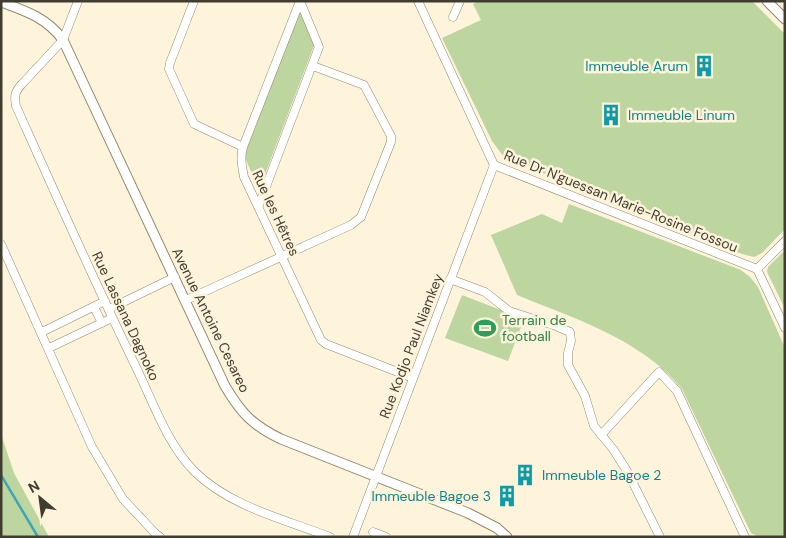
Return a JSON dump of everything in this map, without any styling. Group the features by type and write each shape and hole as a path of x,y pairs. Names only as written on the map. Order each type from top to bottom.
{"street":[{"path":"63,40 78,1"},
{"path":"194,1 169,69 194,124 243,146"},
{"path":"259,205 319,47 300,1"},
{"name":"Rue les Hêtres","path":"300,1 243,146 241,164 244,177 259,205 321,340 326,344 412,378"},
{"name":"Rue Dr N'guessan Marie-Rosine Fossou","path":"418,1 494,165 758,269"},
{"path":"454,17 460,1"},
{"name":"Avenue Antoine Cesareo","path":"1,2 32,13 45,20 63,40 225,386 238,407 247,417 262,429 281,439 482,519 507,537"},
{"path":"769,2 785,19"},
{"name":"Rue Lassana Dagnoko","path":"63,40 16,90 14,98 16,106 112,318 170,436 194,471 235,501 330,537"},
{"path":"186,300 351,225 361,217 391,142 391,136 364,85 313,66"},
{"name":"Rue Kodjo Paul Niamkey","path":"353,537 494,165"},
{"path":"785,240 758,269 785,328"},
{"path":"1,244 92,447 123,499 154,533 160,537"},
{"path":"108,309 175,277"},
{"path":"450,279 485,292 509,311 570,332 572,341 568,353 568,365 585,396 594,426 614,449 627,470 660,537"},
{"path":"42,332 105,301"},
{"path":"94,306 102,323"},
{"path":"49,348 112,318"},
{"path":"601,434 660,372 677,391 745,537"},
{"path":"373,532 386,537"}],"green space":[{"path":"478,1 752,1 785,34 785,229 762,253 754,257 742,254 504,157 492,141 442,38 481,20 473,4"},
{"path":"299,9 315,43 259,190 244,155"},
{"path":"569,204 741,270 758,287 785,348 785,537 759,537 751,533 682,389 666,372 647,357 606,332 517,295 491,235 542,214 562,223"},
{"path":"785,250 785,309 767,272 768,267"},
{"name":"Terrain de football","path":"462,295 524,319 508,361 445,338"},
{"path":"1,434 14,473 49,537 1,537"}],"waterway":[{"path":"1,475 38,537"}],"place":[{"name":"Immeuble Arum","path":"704,66"},
{"name":"Immeuble Linum","path":"611,115"},
{"name":"Terrain de football","path":"485,328"},
{"name":"Immeuble Bagoe 2","path":"525,475"},
{"name":"Immeuble Bagoe 3","path":"507,496"}]}
